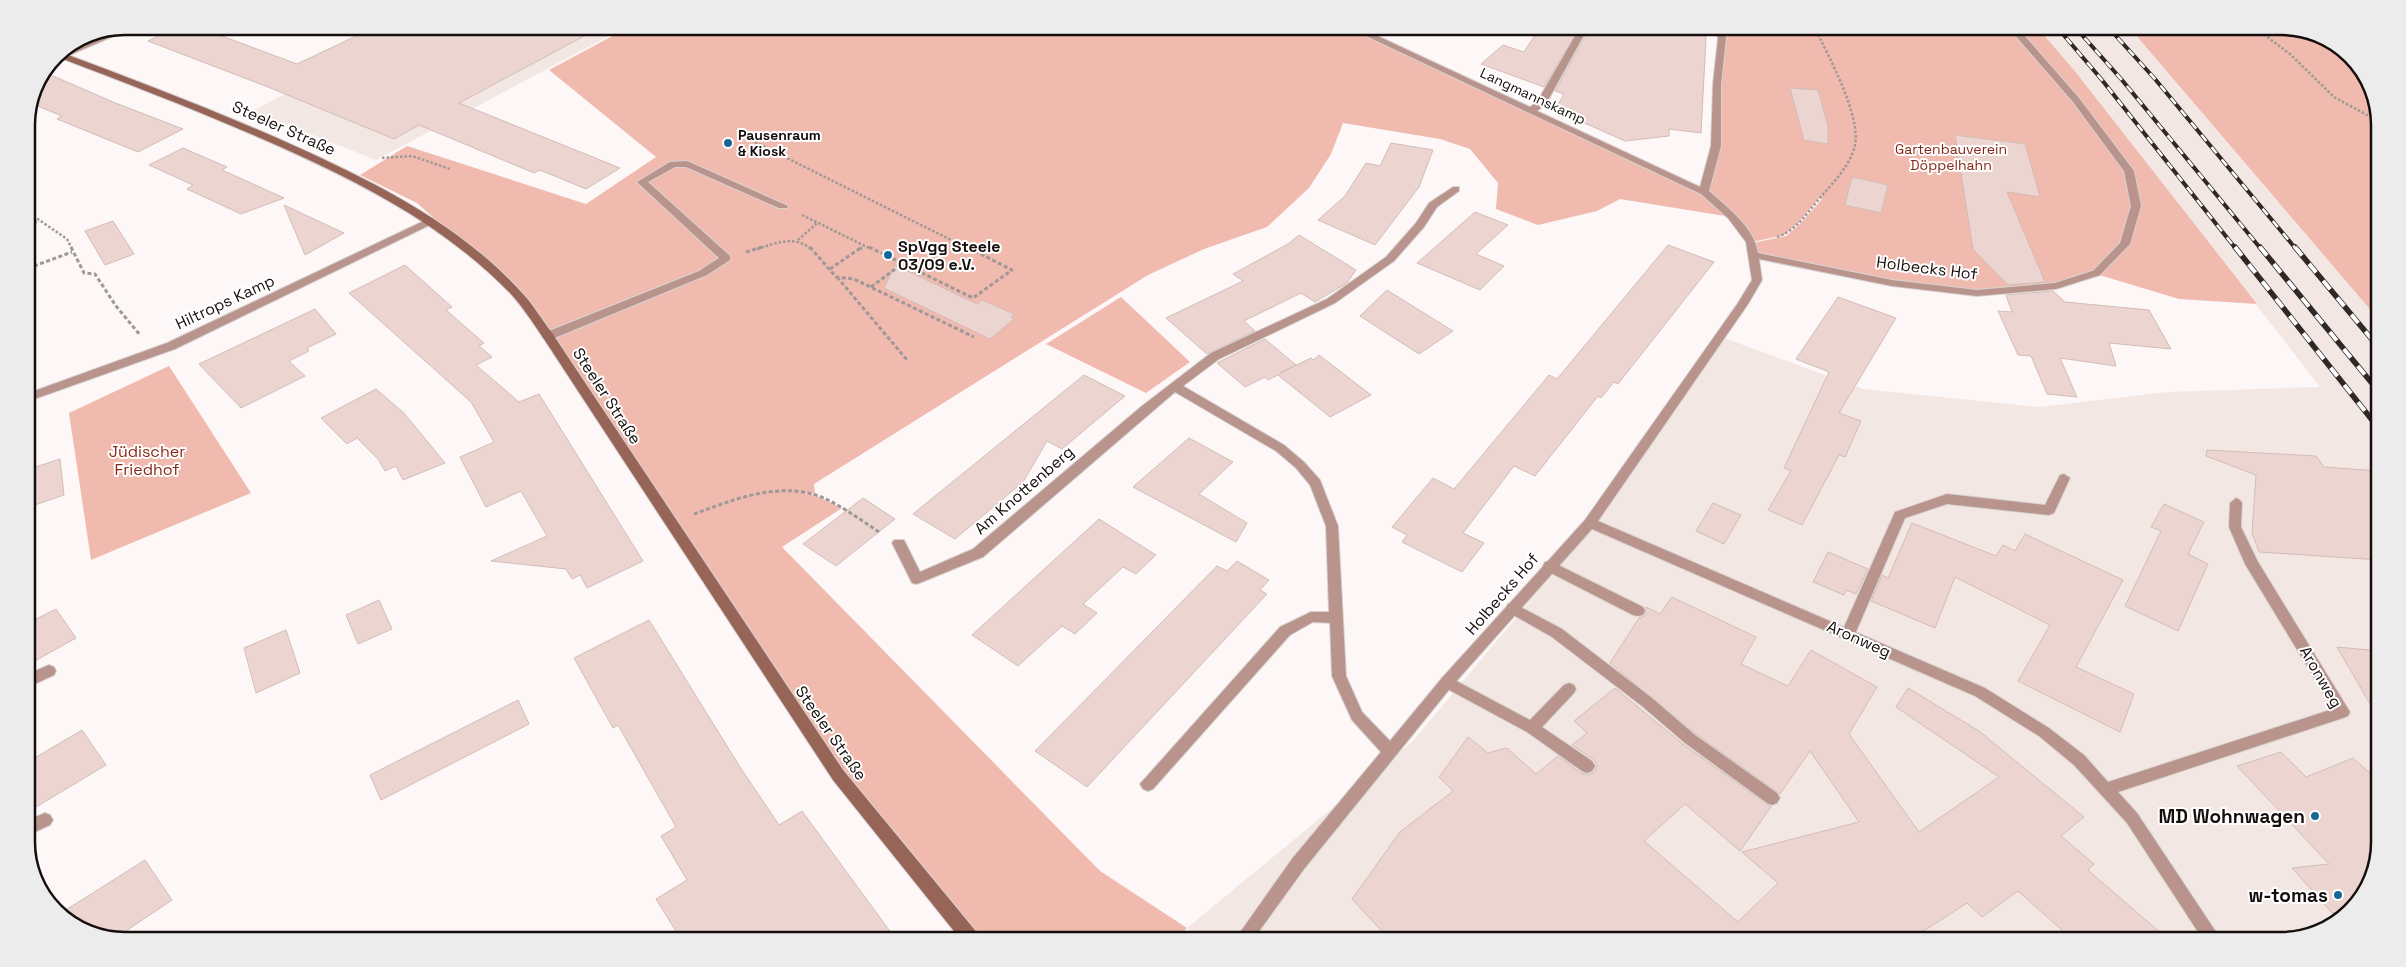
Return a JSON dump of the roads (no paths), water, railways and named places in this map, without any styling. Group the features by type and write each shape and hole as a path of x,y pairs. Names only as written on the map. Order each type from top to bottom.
{"main road":[{"name":"Steeler Straße","path":"67,57 223,119 330,165 430,221 483,260 516,292 548,336 838,775 966,932"}],"street":[{"name":"Langmannskamp","path":"1369,35 1704,192"},
{"path":"1532,110 1541,104 1580,35"},
{"path":"1704,192 1716,146 1717,84 1721,35"},
{"name":"Holbecks Hof","path":"1752,249 1892,283 1976,293 2056,286 2096,273 2125,244 2136,206 2129,171 2076,100 2019,35"},
{"path":"85,45 100,39"},
{"path":"548,336 703,273 726,258 642,182 673,164 687,164 784,206"},
{"name":"Am Knottenberg","path":"899,544 917,579 978,553 1146,409 1215,356 1331,301 1390,259 1420,225 1433,205 1456,188"},
{"name":"Holbecks Hof","path":"1249,932 1298,864 1447,682 1590,523 1743,304 1757,280 1752,249 1732,216 1704,192"},
{"name":"Hiltrops Kamp","path":"35,395 160,350 430,221"},
{"path":"1175,387 1280,448 1300,465 1316,483 1332,526 1339,676 1357,716 1390,751"},
{"path":"1848,634 1900,515 1947,499 2048,510 2064,478"},
{"name":"Aronweg","path":"2106,789 2343,712 2252,564 2235,527 2236,502"},
{"name":"Aronweg","path":"1590,523 1980,692 2012,710 2044,732 2078,760 2132,818 2208,932"},
{"path":"1550,566 1638,611"},
{"path":"1513,608 1557,633 1647,702 1690,739 1772,798"},
{"path":"1148,784 1285,631 1311,617 1336,618"},
{"path":"35,678 49,671"},
{"path":"1447,682 1532,728 1586,766"},
{"path":"1532,728 1570,689"},
{"path":"35,825 45,820"}],"railway":[{"path":"2064,35 2102,80 2236,249"},
{"path":"2082,35 2122,80 2261,249"},
{"path":"2115,35 2155,79 2296,249"},
{"path":"2235,247 2371,419"},
{"path":"2260,247 2371,382"},
{"path":"2295,247 2371,338"}],"place":[{"name":"Pausenraum & Kiosk","path":"728,143"},
{"name":"SpVgg Steele 03/09 e.V.","path":"888,255"},
{"name":"MD Wohnwagen","path":"2315,816"},
{"name":"w-tomas","path":"2338,895"}],"park label":[{"name":"Gartenbauverein Döppelhahn","path":"1951,158"},
{"name":"Jüdischer Friedhof","path":"147,460"}]}
